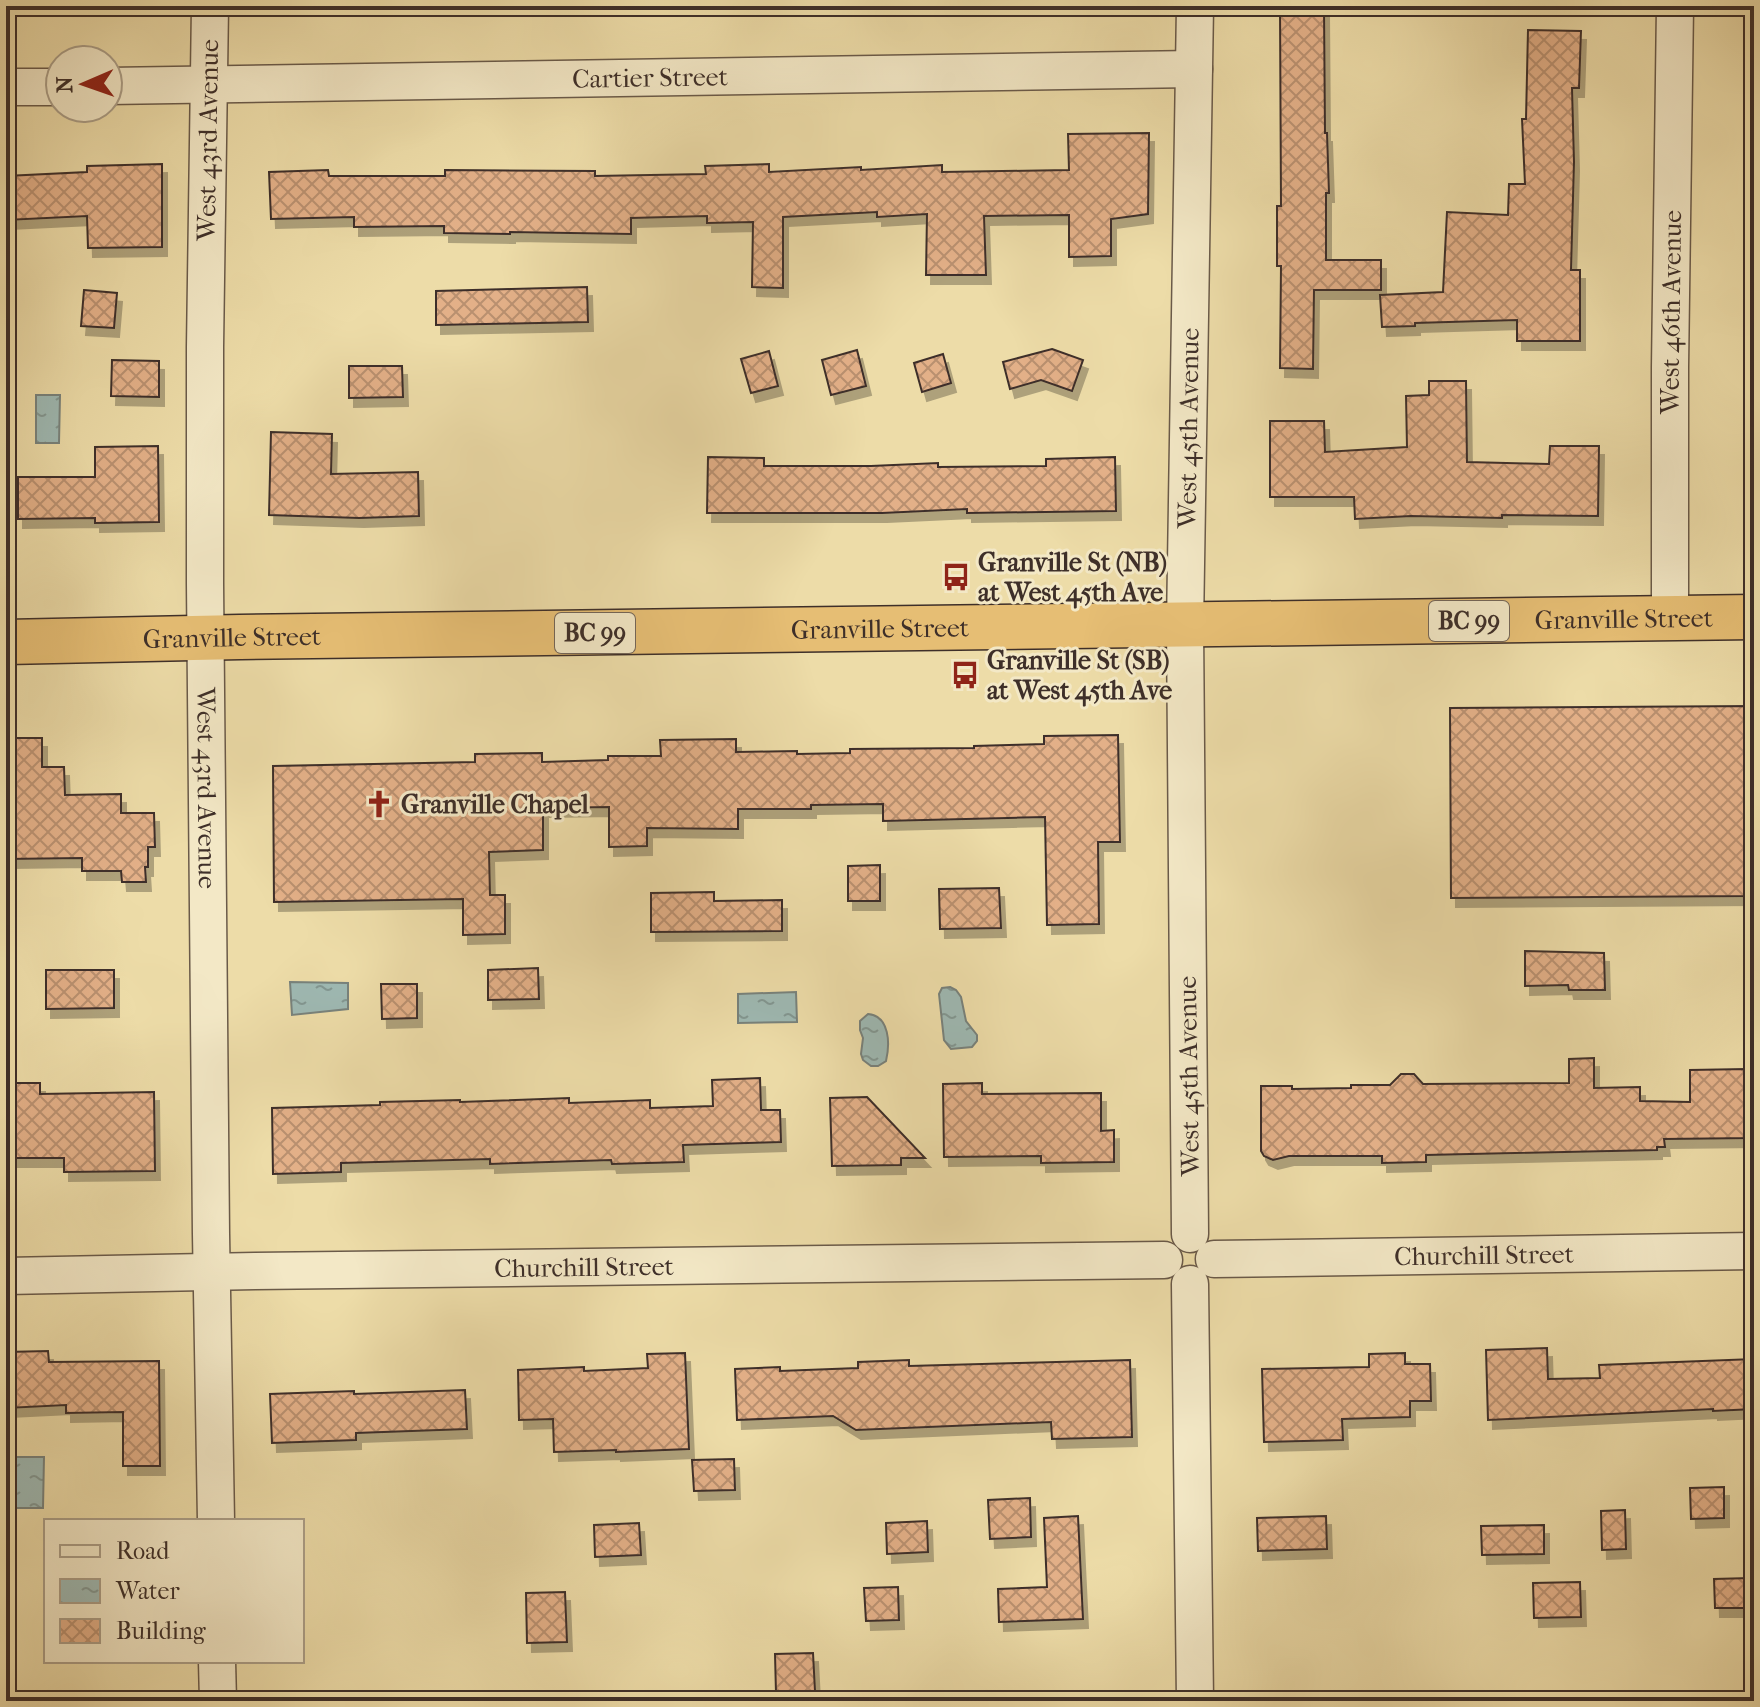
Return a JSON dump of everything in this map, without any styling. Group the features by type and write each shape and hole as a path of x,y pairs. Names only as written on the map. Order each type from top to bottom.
{"highway":[{"name":"Granville Street","path":"6,642 1754,617"}],"street":[{"name":"West 43rd Avenue","path":"210,6 205,347 206,638 216,1519"},
{"name":"West 45th Avenue","path":"1195,6 1185,626 1198,1259 1195,1701"},
{"name":"West 46th Avenue","path":"1670,618 1675,6"},
{"name":"Cartier Street","path":"124,86 1194,69"},
{"path":"6,87 44,87"},
{"name":"Churchill Street","path":"6,1276 1164,1260 1168,1244 1182,1235 1198,1259 1754,1251"},
{"path":"217,1663 218,1701"}],"water":[{"path":"36,395 60,395 59,443 36,443"},
{"path":"290,982 348,983 348,1009 292,1015"},
{"path":"950,987 961,997 966,1021 977,1035 972,1047 951,1049 944,1040 939,994 942,988"},
{"path":"796,992 797,1022 738,1023 738,994"},
{"path":"868,1014 881,1020 887,1032 886,1061 878,1066 871,1066 861,1054 863,1038 860,1021"},
{"path":"16,1457 44,1457 43,1508 16,1508"}],"building":[{"path":"1280,6 1324,6 1329,193 1326,193 1326,260 1381,260 1381,290 1314,290 1313,369 1280,368 1281,266 1277,266 1277,206 1281,206"},
{"path":"1528,30 1581,31 1579,88 1572,88 1574,162 1571,270 1580,270 1580,341 1517,341 1517,320 1382,327 1380,295 1443,292 1447,212 1508,215 1509,184 1525,184 1522,119 1526,119"},
{"path":"1149,133 1148,214 1111,219 1111,256 1069,257 1069,215 984,216 986,275 926,275 927,214 877,217 877,212 783,217 783,288 752,287 753,222 707,223 707,216 631,218 631,234 510,234 444,233 444,226 354,227 354,217 271,219 269,172 328,170 329,176 445,176 445,170 595,171 595,176 706,174 705,166 769,164 769,172 942,165 942,172 1069,170 1068,134"},
{"path":"162,164 162,247 88,248 87,216 6,220 6,176 87,172 87,166"},
{"path":"587,287 588,322 436,325 436,291"},
{"path":"84,290 117,293 114,328 81,326"},
{"path":"1052,349 1083,360 1072,391 1041,380 1010,389 1003,362"},
{"path":"857,350 866,386 831,395 822,360"},
{"path":"769,351 778,386 751,393 741,359"},
{"path":"943,354 951,383 922,392 914,363"},
{"path":"112,360 159,361 159,397 111,396"},
{"path":"349,366 402,366 403,397 349,398"},
{"path":"1429,381 1466,381 1467,462 1549,464 1550,446 1599,446 1598,516 1355,519 1354,497 1270,497 1270,421 1324,421 1325,452 1407,447 1406,396 1429,395"},
{"path":"271,432 332,434 331,474 418,472 419,516 269,515"},
{"path":"158,446 159,522 95,523 95,518 18,519 18,477 95,477 95,447"},
{"path":"708,457 764,458 764,466 938,463 938,467 1046,466 1046,459 1115,457 1116,511 967,513 967,509 882,513 707,513"},
{"path":"1754,706 1754,896 1451,898 1450,708"},
{"path":"1118,735 1120,842 1098,842 1099,924 1047,925 1045,817 883,821 883,804 811,805 811,809 738,809 738,829 647,828 647,846 609,847 609,807 543,808 543,850 489,852 490,895 505,895 505,934 463,935 463,899 274,902 273,766 475,762 475,754 542,753 542,762 608,760 608,756 661,756 660,740 736,739 736,752 797,751 797,754 850,753 850,749 1044,744 1044,736"},
{"path":"13,738 42,738 42,767 64,767 65,795 121,794 121,813 154,813 155,847 148,847 146,882 122,882 121,871 82,871 82,858 6,859 6,768 14,767"},
{"path":"880,865 880,901 848,901 848,866"},
{"path":"999,888 1001,928 940,929 939,889"},
{"path":"714,892 714,901 782,900 782,931 651,932 651,893"},
{"path":"1525,951 1604,953 1605,990 1569,990 1568,985 1525,986"},
{"path":"538,968 539,999 488,1000 488,970"},
{"path":"46,970 114,970 114,1008 46,1009"},
{"path":"381,984 417,984 417,1018 382,1019"},
{"path":"1594,1058 1594,1088 1640,1087 1640,1101 1690,1102 1690,1070 1746,1069 1746,1080 1754,1080 1754,1138 1664,1139 1665,1147 1657,1147 1657,1150 1426,1155 1426,1162 1382,1163 1382,1156 1289,1156 1273,1160 1261,1151 1261,1086 1292,1086 1292,1089 1390,1085 1401,1074 1414,1074 1423,1084 1569,1083 1569,1059"},
{"path":"760,1078 761,1110 780,1110 781,1142 683,1145 684,1162 612,1164 611,1160 490,1164 490,1159 341,1163 341,1172 273,1174 272,1108 569,1098 569,1103 650,1100 650,1108 713,1106 712,1080"},
{"path":"6,1083 40,1083 40,1094 154,1092 155,1171 64,1172 64,1158 6,1158"},
{"path":"982,1083 982,1094 1101,1093 1101,1131 1114,1130 1114,1162 1041,1163 1041,1156 944,1157 943,1084"},
{"path":"867,1097 925,1158 901,1158 901,1165 832,1166 830,1098"},
{"path":"1547,1348 1548,1379 1600,1378 1599,1365 1754,1359 1754,1409 1488,1420 1486,1350"},
{"path":"48,1351 49,1362 159,1361 160,1466 123,1466 123,1412 66,1413 66,1405 6,1408 6,1352"},
{"path":"685,1353 689,1449 554,1452 553,1419 519,1420 518,1370 648,1368 647,1354"},
{"path":"1405,1353 1405,1364 1430,1364 1431,1401 1410,1401 1410,1417 1342,1419 1343,1440 1264,1442 1262,1369 1369,1367 1369,1354"},
{"path":"909,1360 909,1366 1130,1360 1132,1437 1052,1439 1051,1422 856,1430 833,1416 737,1420 735,1369 858,1368 858,1362"},
{"path":"465,1390 467,1429 356,1433 356,1440 272,1443 270,1394"},
{"path":"734,1459 735,1490 694,1491 692,1460"},
{"path":"1724,1487 1724,1518 1691,1519 1690,1488"},
{"path":"1030,1498 1031,1537 990,1539 988,1500"},
{"path":"1625,1510 1626,1549 1602,1550 1601,1511"},
{"path":"1078,1516 1083,1619 999,1622 998,1589 1047,1587 1044,1518"},
{"path":"1326,1516 1327,1549 1258,1551 1257,1518"},
{"path":"927,1521 928,1552 887,1554 886,1523"},
{"path":"639,1523 641,1555 595,1557 594,1525"},
{"path":"1544,1525 1544,1554 1482,1555 1481,1526"},
{"path":"1750,1578 1751,1608 1715,1608 1714,1579"},
{"path":"1580,1582 1581,1617 1534,1618 1533,1583"},
{"path":"898,1587 899,1620 866,1621 864,1588"},
{"path":"565,1592 567,1642 527,1643 526,1593"},
{"path":"813,1653 815,1691 776,1693 775,1654"}],"place":[{"name":"Granville St (NB) at West 45th Ave","path":"956,577"},
{"name":"Granville St (SB) at West 45th Ave","path":"965,675"},
{"name":"Granville Chapel","path":"379,804"}]}
